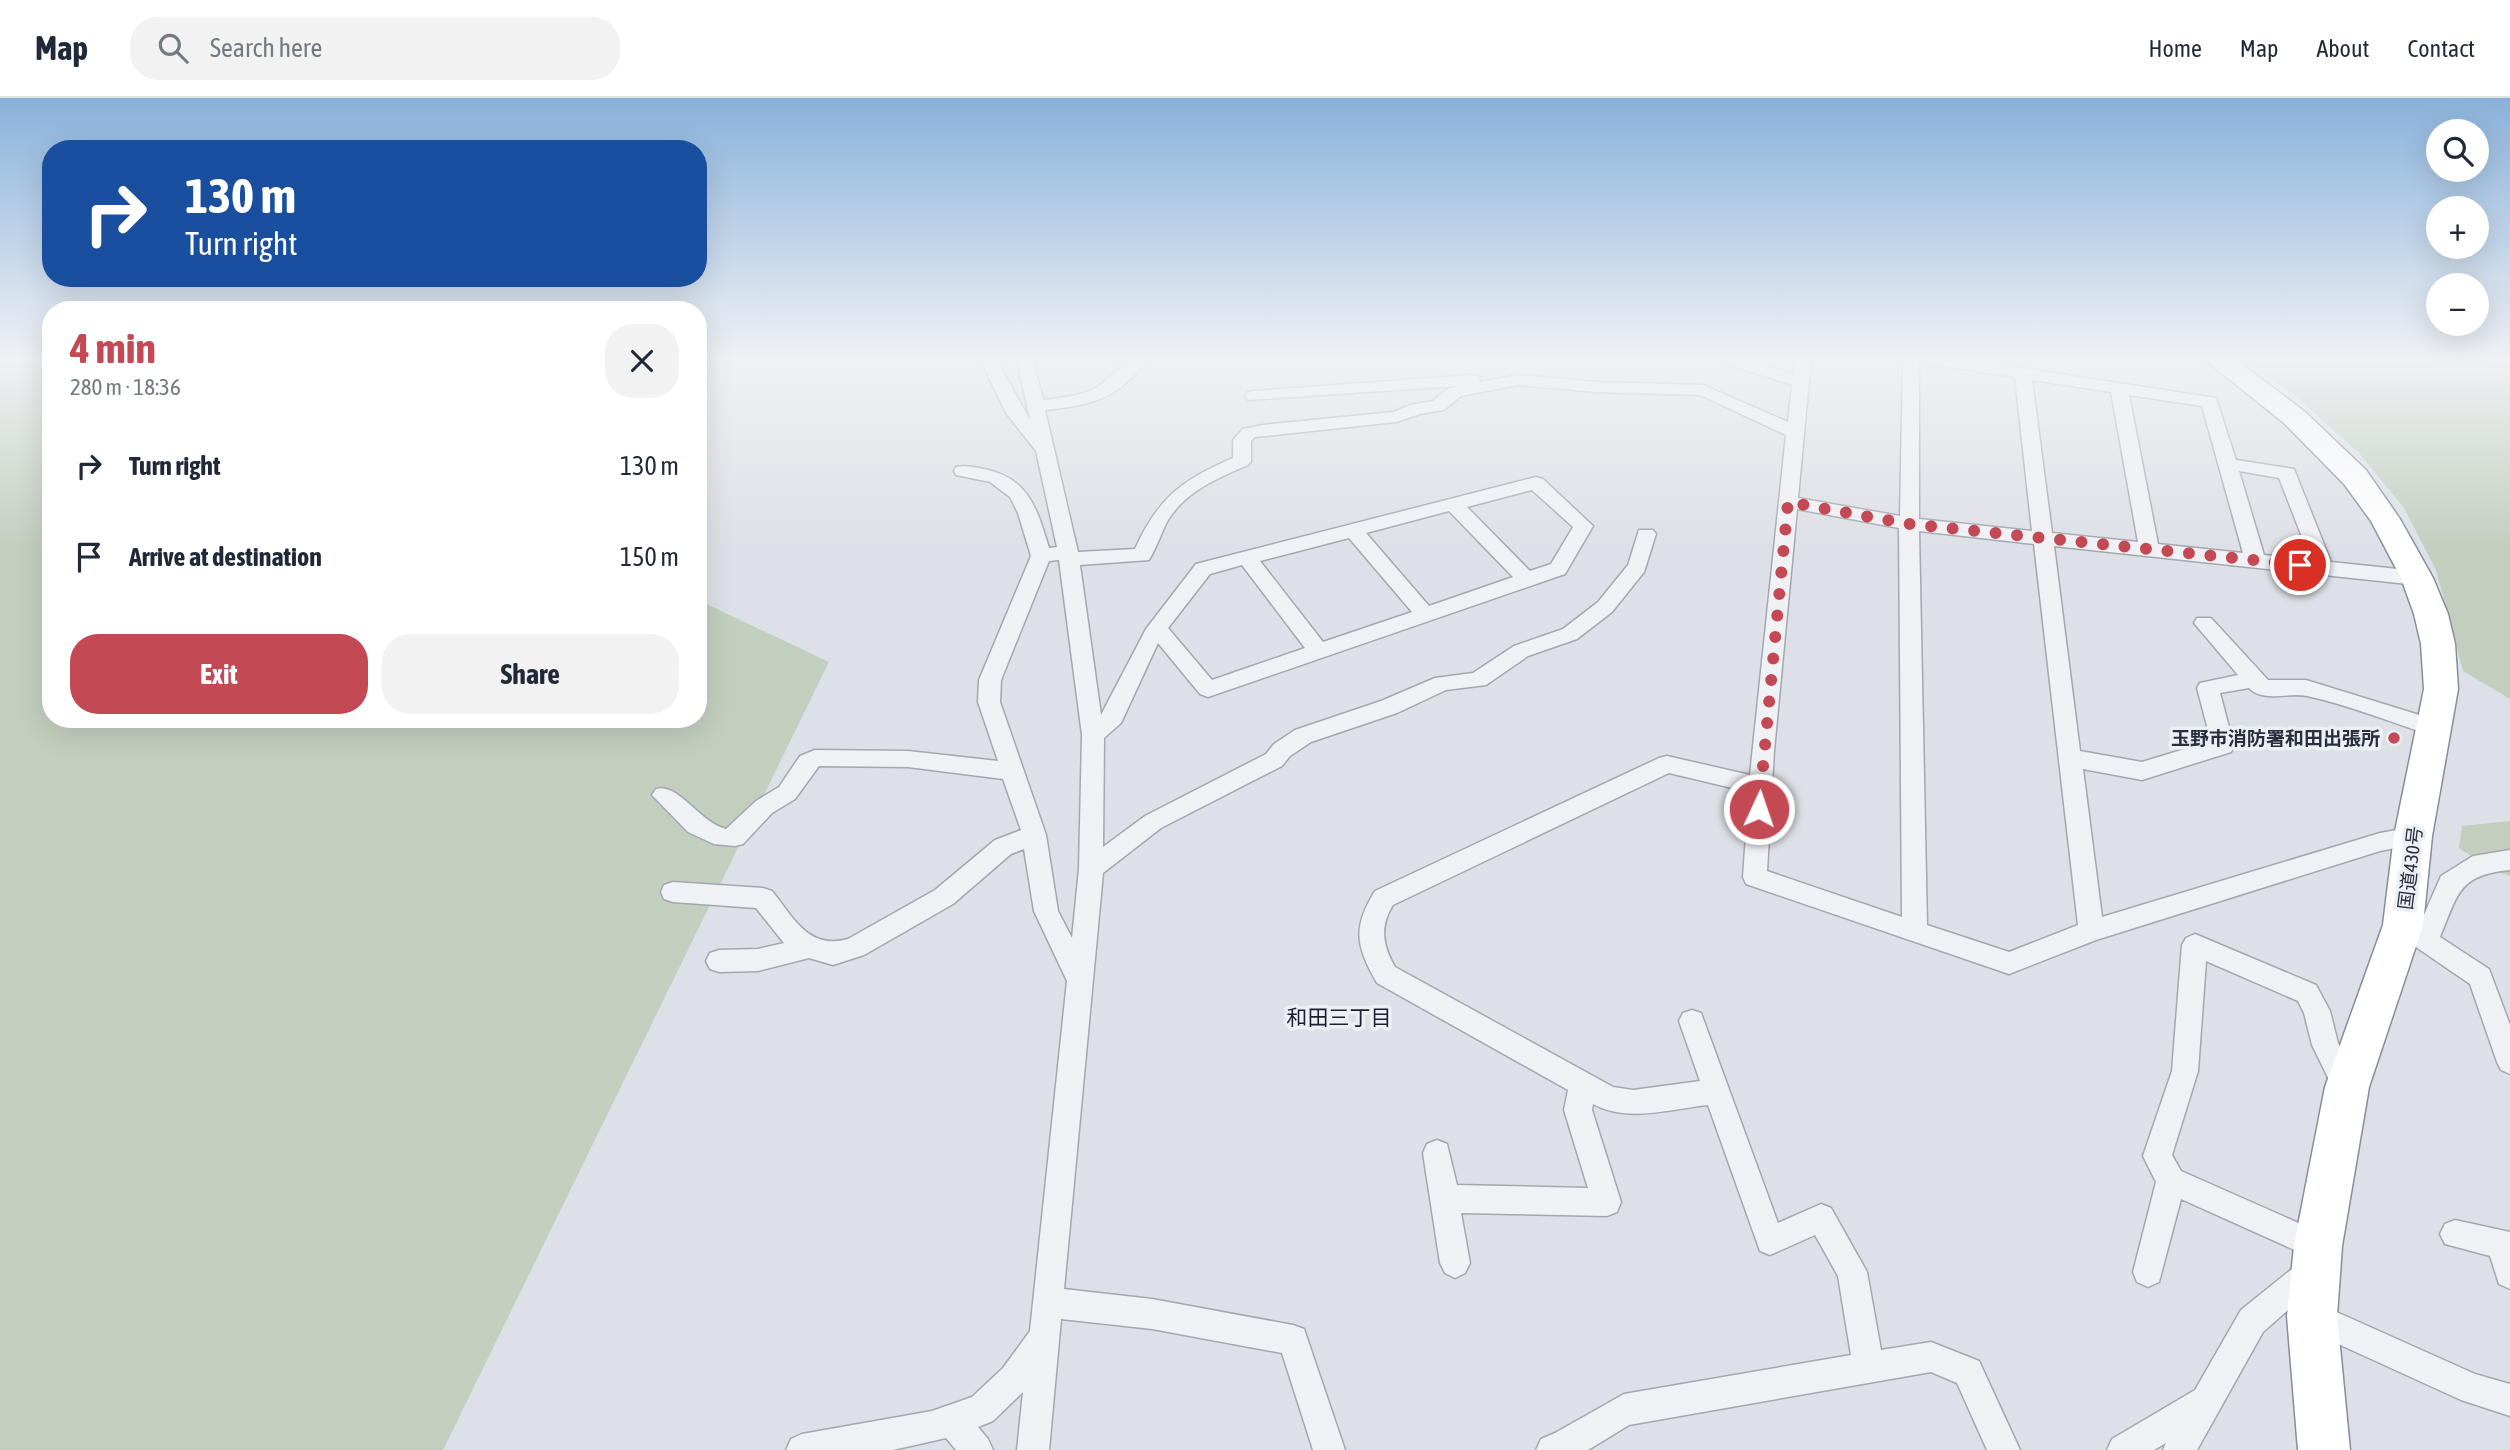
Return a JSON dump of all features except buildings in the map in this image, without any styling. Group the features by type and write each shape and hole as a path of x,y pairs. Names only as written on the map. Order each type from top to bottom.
{"highway":[{"name":"国道430号","path":"2299,422 2355,477 2385,519 2417,578 2431,614 2438,644 2441,689 2413,836 2415,932 2347,1087 2316,1256 2312,1316 2325,1450"}],"street":[{"path":"1022,422 1043,450"},
{"path":"1033,1450 1091,869 1093,735 1068,556 1038,422"},
{"path":"1041,556 1142,555 1164,508 1210,474 1241,461 1242,440 1248,433 1291,426 1359,422"},
{"path":"1773,422 1794,432"},
{"path":"1795,422 1755,877 2009,963 2091,931 2380,842 2413,836"},
{"path":"1910,422 1909,524 1915,932"},
{"path":"2029,422 2091,931"},
{"path":"2125,422 2149,549"},
{"path":"2216,422 2255,559"},
{"path":"2228,464 2287,473 2323,567"},
{"path":"964,471 999,479 1013,487 1023,502 1041,556 989,680 989,702 1034,835 1046,911 1079,979"},
{"path":"1093,735 1113,717 1127,682 1157,628 1203,569 1536,482 1583,526 1558,569 1208,689 1157,628"},
{"path":"1788,502 1909,524 2417,578"},
{"path":"1452,503 1527,580"},
{"path":"1353,530 1425,614"},
{"path":"1091,869 1153,822 1273,760 1282,750 1303,736 1389,707 1443,683 1478,680 1521,651 1570,634 1605,607 1637,567 1646,534"},
{"path":"1247,558 1318,651"},
{"path":"2204,623 2262,688 2306,688 2434,728"},
{"path":"2070,758 2142,771 2223,746 2208,688 2254,679"},
{"path":"664,795 696,825 726,838 735,837 764,807 786,793 808,762 815,758 908,759 1012,771"},
{"path":"1718,1091 1633,1102 1609,1099 1385,975 1374,956 1370,935 1372,914 1384,898 1667,764 1761,786"},
{"path":"673,892 764,898 800,946 833,954 855,948 944,897 1003,847 1034,835"},
{"path":"2510,860 2481,863 2449,883 2415,932 2480,977 2510,1062"},
{"path":"2179,1450 2252,1321 2316,1256 2171,1181 2157,1156 2185,1071 2194,945 2306,993 2317,1011 2325,1045 2347,1087"},
{"path":"719,961 758,960 806,948"},
{"path":"1692,1021 1770,1241 1821,1218 1852,1272 1869,1367"},
{"path":"1445,1199 1607,1202 1578,1110 1583,1084"},
{"path":"1437,1153 1455,1263"},
{"path":"2148,1272 2171,1181"},
{"path":"2455,1234 2505,1245 2510,1274"},
{"path":"1047,1302 1152,1314 1293,1340 1329,1450"},
{"path":"2312,1316 2472,1389 2510,1400"},
{"path":"802,1450 932,1427 982,1410 1014,1379 1044,1338"},
{"path":"1552,1450 1561,1448 1623,1410 1931,1357 1968,1372 2004,1450"},
{"path":"2123,1450 2206,1401"},
{"path":"951,1420 977,1450"}],"green space":[{"path":"0,422 42,422 42,728 707,728 707,604 829,662 443,1450 0,1450"},
{"path":"2324,422 2510,422 2510,699 2463,671 2436,570 2404,508 2359,453"},
{"path":"2510,821 2510,876 2493,870 2459,848 2462,826"}],"place":[{"name":"玉野市消防署和田出張所","path":"2394,738"}],"district":[{"name":"和田三丁目","path":"1339,1018"}],"route":[{"path":"1759,809 1788,502 1909,524 2300,565"}]}
